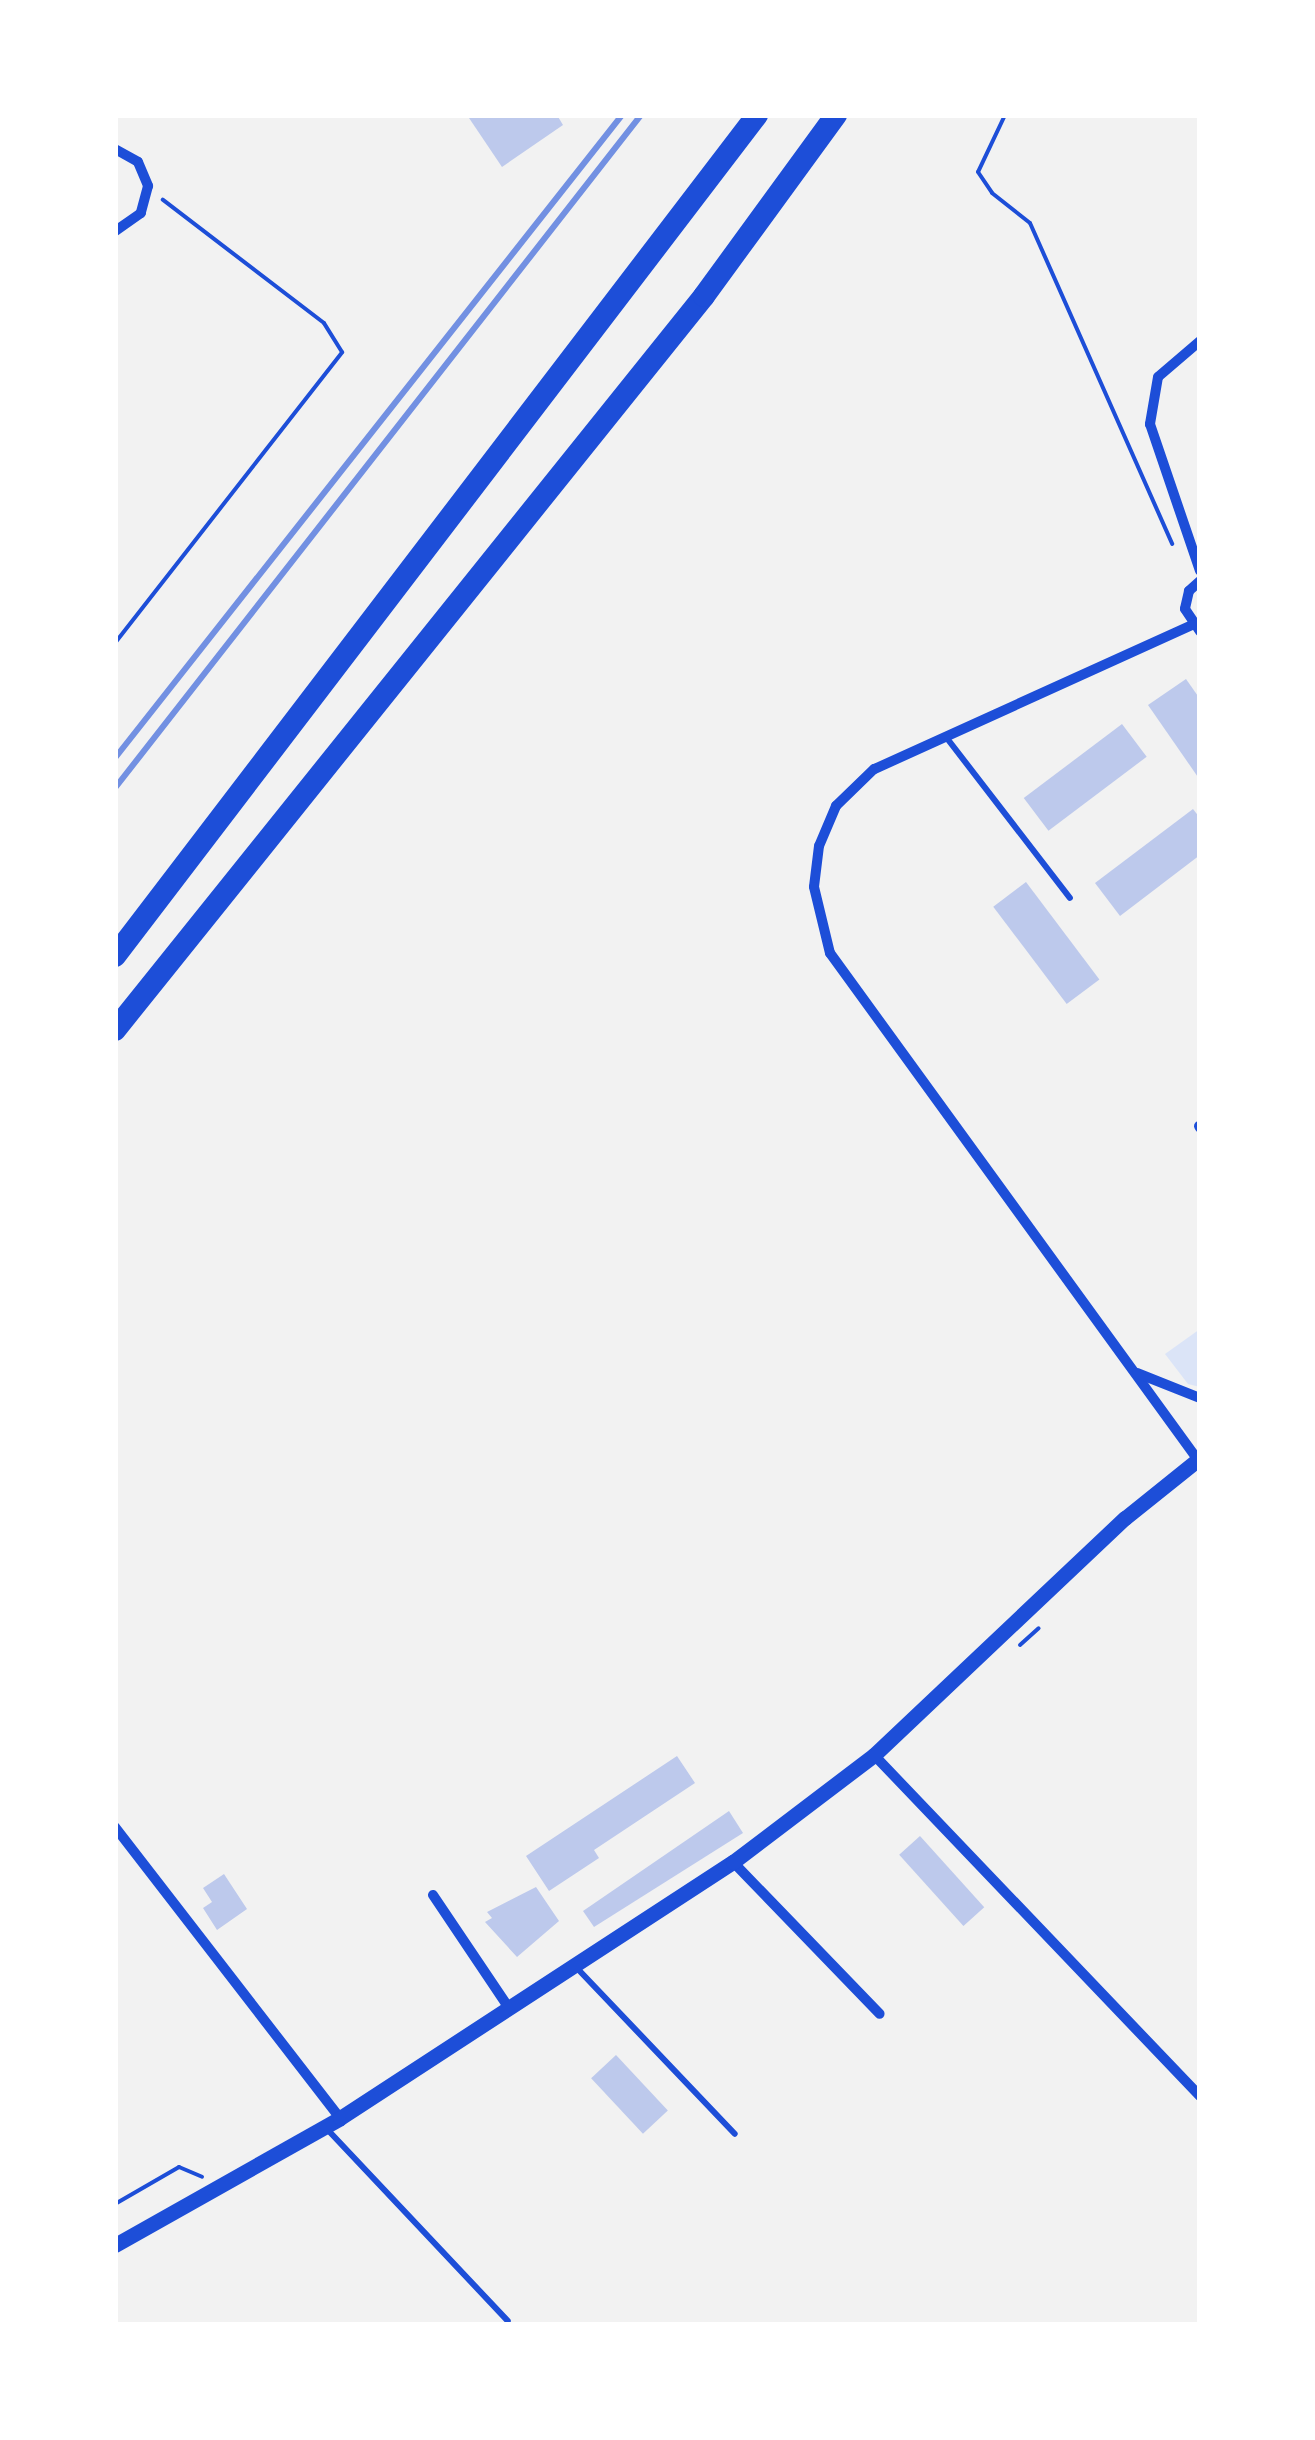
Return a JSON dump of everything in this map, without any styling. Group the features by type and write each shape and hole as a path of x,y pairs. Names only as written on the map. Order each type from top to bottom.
{"highway":[{"path":"115,956 758,115"},
{"path":"115,1030 704,296 836,115"}],"street":[{"path":"115,148 138,162 148,186 141,213 115,231"},
{"path":"1200,341 1158,377 1150,424 1200,571"},
{"path":"115,2245 332,2122 572,1962 733,1862 874,1755 1125,1518 1199,1459 830,953 819,927 815,866 836,806 874,769 1196,628 1185,600 1200,581"},
{"path":"1132,1370 1200,1398"},
{"path":"874,1755 1200,2096"},
{"path":"115,1827 332,2122"},
{"path":"733,1862 880,2014"},
{"path":"434,1895 508,2005"}],"lane":[{"path":"945,736 1070,898"},
{"path":"572,1962 603,2002 735,2134"},
{"path":"332,2122 508,2320"}],"path":[{"path":"1005,115 978,172 992,193 1030,223 1176,554"},
{"path":"115,643 342,352 324,323 213,243 148,186"},
{"path":"115,2204 179,2167 196,2172 210,2191"}],"shaded area":[{"path":"1200,1329 1200,1387 1188,1384 1165,1354"}],"building":[{"path":"467,115 557,115 563,125 502,167"},
{"path":"1186,679 1200,699 1200,780 1148,705"},
{"path":"1122,724 1147,757 1048,831 1024,798"},
{"path":"1193,809 1200,818 1200,855 1120,916 1095,883"},
{"path":"1026,882 1099,979 1067,1004 993,907"},
{"path":"677,1756 695,1783 594,1850 599,1858 549,1891 526,1856"},
{"path":"729,1811 743,1833 594,1927 583,1911"},
{"path":"920,1836 984,1907 963,1926 899,1855"},
{"path":"224,1874 247,1909 217,1930 203,1908 212,1902 203,1888"},
{"path":"536,1887 559,1921 517,1957 485,1922 492,1918 487,1912"},
{"path":"616,2055 668,2111 643,2134 591,2078"}],"railway":[{"path":"115,758 622,115"},
{"path":"115,788 641,115"}]}
